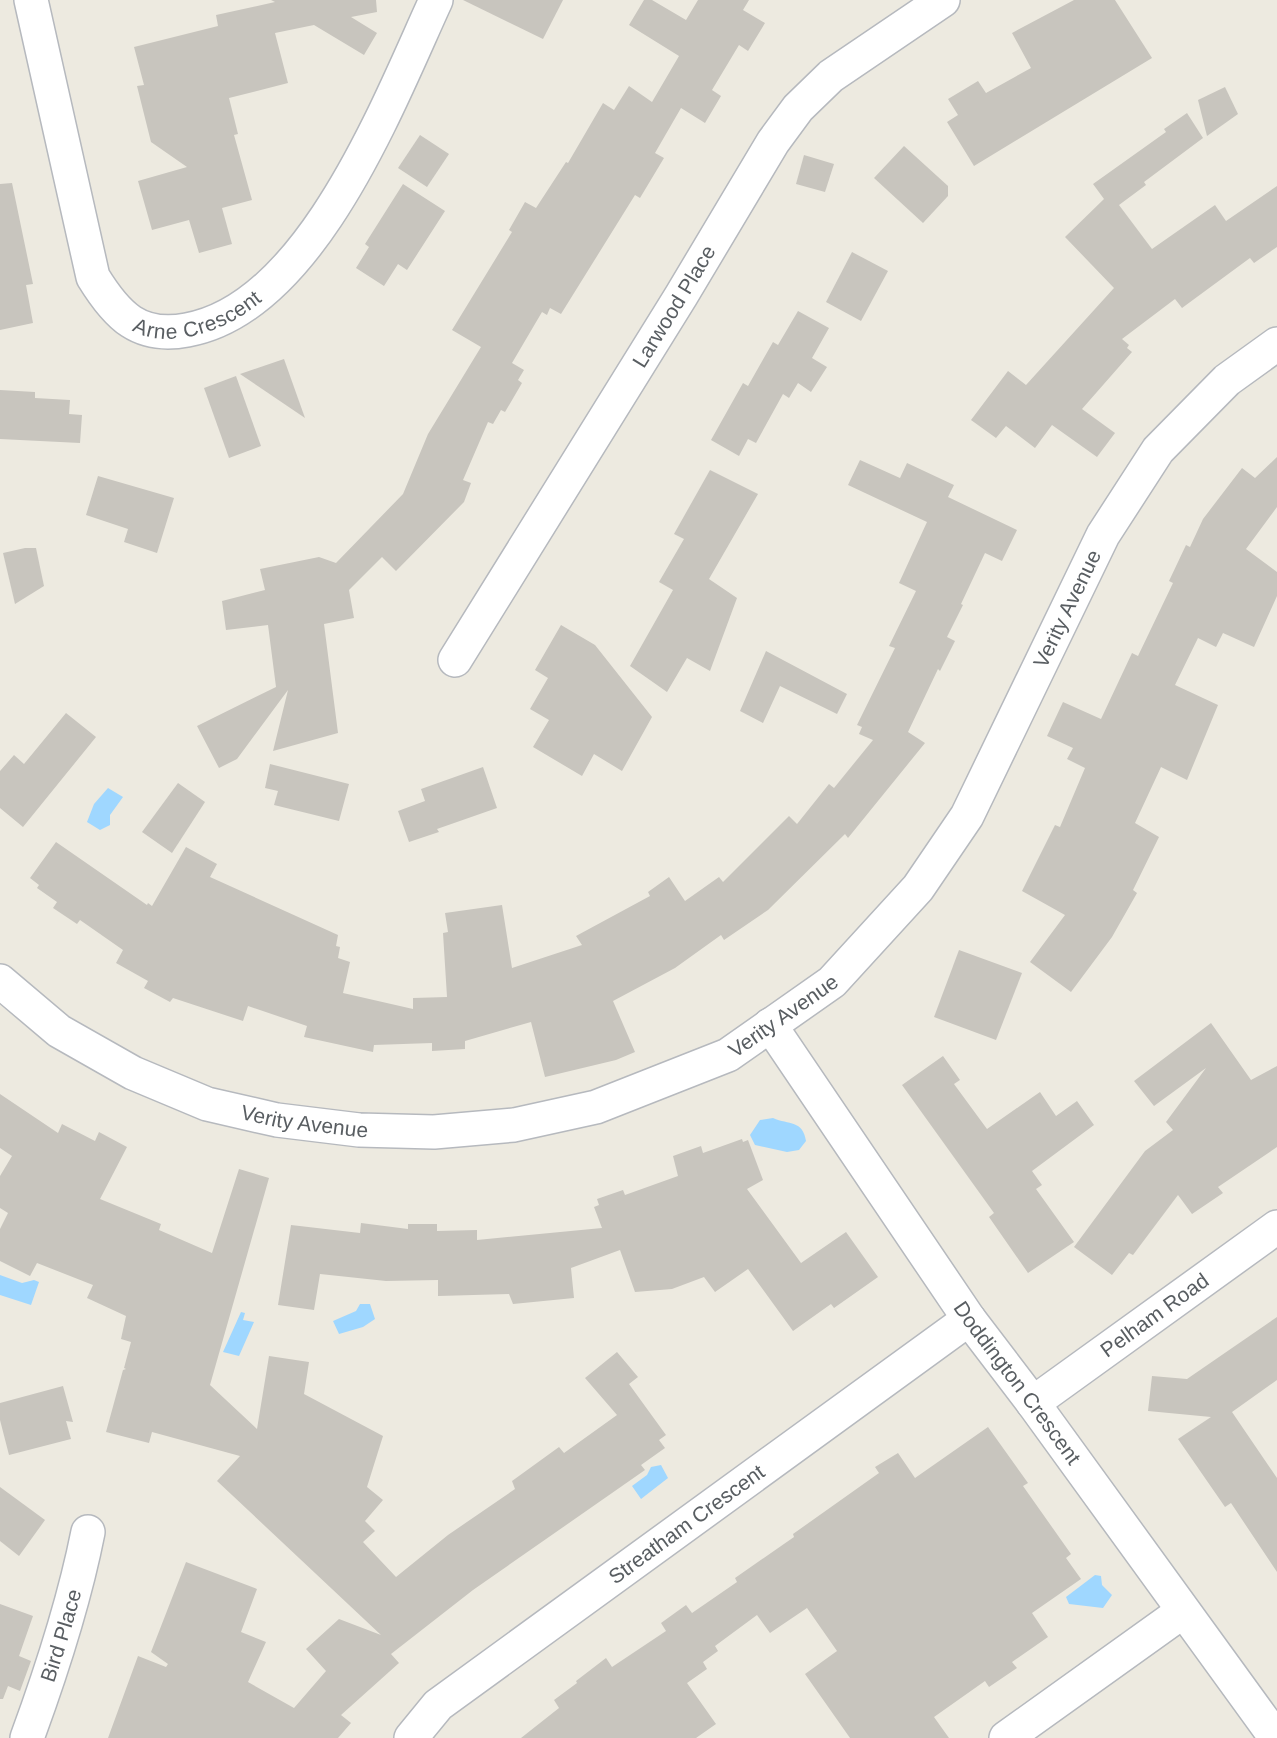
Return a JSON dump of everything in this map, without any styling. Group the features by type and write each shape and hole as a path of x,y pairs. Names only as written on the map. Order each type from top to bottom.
{"street":[{"name":"Arne Crescent","path":"31,0 93,277 111,307 137,326 168,333 205,327 239,308 274,280 308,245 364,157 436,0"},
{"name":"Larwood Place","path":"455,660 675,306 773,142 798,108 831,76 943,0"},
{"name":"Verity Avenue","path":"0,981 59,1031 134,1073 207,1104 278,1120 359,1130 434,1132 514,1125 596,1107 728,1055 832,982 918,888 967,816 1103,535 1152,460 1227,380 1277,344"},
{"name":"Doddington Crescent","path":"770,1025 969,1319 1033,1403 1182,1612 1276,1736"},
{"name":"Pelham Road","path":"1033,1403 1277,1227"},
{"name":"Streatham Crescent","path":"411,1738 438,1705 969,1319"},
{"name":"Bird Place","path":"27,1738 62,1641 77,1591 88,1532"},
{"path":"1006,1738 1182,1612"}],"water":[{"path":"108,788 123,797 110,815 110,825 100,830 87,822 94,804"},
{"path":"773,1118 794,1124 802,1130 806,1141 799,1150 787,1152 755,1145 750,1135 760,1120"},
{"path":"0,1275 22,1283 34,1280 39,1282 31,1305 0,1295"},
{"path":"360,1304 370,1304 375,1319 363,1327 339,1334 333,1321 356,1311"},
{"path":"241,1312 245,1313 243,1320 254,1322 239,1356 223,1352"},
{"path":"661,1465 668,1478 641,1499 632,1486 647,1475 651,1467"},
{"path":"1095,1575 1101,1576 1102,1585 1112,1595 1103,1608 1069,1604 1066,1597"}],"building":[{"path":"271,0 376,0 377,12 351,17 377,33 364,55 314,25 275,33 288,83 229,98 238,134 234,135 252,200 222,208 232,244 199,253 189,220 152,230 138,181 187,167 151,142 137,86 144,85 134,47 218,26 216,15 275,2"},
{"path":"463,0 563,0 543,39"},
{"path":"644,0 652,0 686,20 698,0 749,0 743,10 765,23 748,51 739,45 712,90 721,96 705,123 681,108 655,153 664,158 640,198 635,195 561,314 550,308 547,315 542,312 512,363 524,370 518,380 522,383 505,412 501,410 493,424 488,422 463,480 471,483 464,502 396,571 382,557 349,590 354,618 324,624 338,733 273,751 288,690 237,759 219,768 197,726 276,687 268,625 226,630 222,601 265,590 260,569 319,557 336,563 403,494 428,434 481,347 452,330 512,232 509,230 525,202 536,208 566,162 568,163 603,103 614,110 629,86 652,102 679,56 629,25"},
{"path":"1074,0 1115,0 1152,58 974,166 947,122 958,115 948,99 978,81 986,93 1031,68 1012,33"},
{"path":"1225,87 1238,114 1207,136 1198,100"},
{"path":"1187,113 1203,138 1144,182 1146,185 1119,205 1152,249 1215,205 1226,221 1277,186 1277,247 1254,263 1250,258 1182,308 1175,299 1122,339 1129,345 1127,348 1132,352 1082,409 1115,433 1097,457 1052,425 1035,448 1006,426 996,438 971,420 1008,371 1026,385 1114,288 1065,237 1104,199 1093,184 1166,132 1164,129"},
{"path":"420,135 449,154 427,187 398,168"},
{"path":"904,146 948,186 948,196 923,223 874,178"},
{"path":"804,155 834,164 825,192 796,184"},
{"path":"12,183 33,284 26,285 33,323 0,330 0,184"},
{"path":"403,184 445,211 407,270 398,264 384,286 356,268 369,247 365,244"},
{"path":"852,252 888,271 861,321 826,302"},
{"path":"798,311 829,328 812,358 827,367 811,392 798,383 789,398 783,394 756,443 748,439 739,456 711,440 743,383 748,386 773,342 778,345"},
{"path":"284,359 305,418 240,374"},
{"path":"236,376 261,446 229,458 204,388"},
{"path":"0,390 35,392 35,398 70,400 69,414 82,415 80,443 0,439"},
{"path":"1277,457 1277,507 1246,549 1277,572 1277,596 1254,647 1223,633 1216,647 1198,638 1175,685 1218,705 1187,780 1161,767 1135,823 1159,837 1133,890 1137,893 1112,937 1071,992 1030,962 1065,915 1022,891 1055,825 1060,827 1085,768 1067,759 1073,748 1047,736 1063,702 1101,719 1132,653 1138,656 1173,583 1169,581 1186,545 1190,547 1203,519 1242,468 1255,478"},
{"path":"860,460 900,478 907,463 954,485 948,497 1017,530 1002,561 985,553 961,604 963,605 947,637 955,641 940,671 938,669 908,732 925,743 848,838 845,834 768,910 724,940 721,935 675,968 613,1001 635,1052 616,1060 545,1077 531,1022 465,1041 465,1049 432,1051 432,1043 374,1045 373,1052 304,1037 307,1026 248,1006 243,1021 173,998 170,1002 144,988 148,981 116,963 123,950 80,920 77,924 53,908 57,902 37,888 39,885 30,878 56,842 147,905 148,903 152,906 186,847 217,864 210,877 338,935 336,946 340,947 338,958 350,962 343,993 413,1009 413,998 447,997 443,933 448,932 445,913 502,905 512,968 582,945 576,936 650,896 648,892 669,877 685,901 719,877 723,882 789,816 797,824 829,784 834,788 873,740 859,734 862,727 857,725 895,648 889,646 916,591 899,583 927,522 848,485"},
{"path":"710,470 758,494 709,579 737,598 710,671 687,658 667,692 630,666 673,590 659,582 684,539 674,534"},
{"path":"98,476 174,498 157,553 124,542 128,529 86,515"},
{"path":"36,548 44,586 15,604 3,553"},
{"path":"561,625 595,645 652,717 622,771 594,754 582,776 533,747 549,720 530,709 548,678 535,670"},
{"path":"766,651 847,694 837,714 780,686 763,723 740,711"},
{"path":"66,713 96,737 23,827 0,808 0,771 14,755 24,764"},
{"path":"270,764 349,784 339,821 274,805 278,791 265,788"},
{"path":"483,767 497,808 437,829 439,832 409,842 398,811 425,801 421,789"},
{"path":"178,783 205,802 172,853 142,832"},
{"path":"959,950 1022,973 996,1040 934,1017"},
{"path":"1211,1023 1251,1080 1277,1066 1277,1147 1218,1187 1223,1193 1192,1214 1178,1195 1133,1255 1129,1253 1112,1275 1074,1247 1145,1151 1173,1130 1166,1122 1206,1068 1154,1106 1134,1081"},
{"path":"943,1056 960,1080 954,1084 987,1129 1040,1092 1056,1116 1077,1101 1094,1125 1032,1171 1042,1185 1036,1189 1074,1242 1028,1273 989,1217 994,1213 902,1085"},
{"path":"0,1094 58,1133 62,1124 95,1141 99,1132 127,1147 100,1199 161,1224 159,1230 212,1253 239,1169 269,1178 210,1385 257,1429 269,1356 309,1362 304,1394 383,1436 367,1487 383,1500 365,1521 375,1531 363,1542 396,1577 448,1535 515,1489 512,1481 559,1447 564,1453 617,1415 585,1378 617,1352 638,1377 629,1384 666,1435 659,1440 665,1448 641,1465 645,1470 473,1590 391,1654 399,1663 341,1715 351,1723 338,1738 108,1738 138,1656 166,1667 168,1664 151,1652 186,1562 257,1589 241,1632 266,1642 248,1682 294,1708 326,1671 306,1649 339,1619 381,1635 217,1481 240,1456 152,1432 149,1443 106,1432 123,1370 126,1369 124,1368 131,1342 121,1339 126,1316 87,1298 93,1285 37,1263 30,1276 0,1261 0,1229 8,1213 0,1208 0,1176 12,1156 0,1148"},
{"path":"742,1139 743,1142 748,1140 763,1180 747,1189 801,1263 846,1232 878,1277 834,1308 831,1304 793,1331 748,1269 715,1292 704,1277 672,1289 635,1292 620,1250 571,1268 574,1298 513,1304 509,1294 438,1296 438,1280 386,1281 320,1274 314,1310 278,1305 291,1225 360,1233 361,1223 408,1229 408,1224 437,1224 437,1231 477,1230 477,1240 602,1228 594,1207 599,1205 597,1199 623,1190 625,1195 678,1176 673,1156 701,1146 703,1153"},
{"path":"1277,1317 1277,1380 1232,1412 1277,1478 1277,1572 1231,1503 1225,1507 1178,1439 1211,1417 1148,1411 1152,1376 1187,1379"},
{"path":"63,1386 73,1422 66,1421 71,1439 9,1455 0,1420 0,1403"},
{"path":"988,1427 1028,1483 1023,1486 1071,1554 1066,1558 1081,1579 1032,1613 1048,1637 1012,1662 1017,1668 989,1687 985,1681 934,1717 949,1738 850,1738 805,1674 837,1651 807,1608 770,1633 757,1615 715,1646 718,1651 703,1662 707,1669 687,1683 716,1724 696,1738 521,1738 559,1708 554,1700 606,1658 612,1667 666,1631 661,1623 686,1605 692,1613 737,1582 735,1578 879,1473 875,1467 898,1453 915,1478"},
{"path":"0,1487 45,1520 19,1556 0,1541"},
{"path":"0,1604 33,1616 19,1656 31,1661 20,1691 8,1686 3,1699 0,1699"}]}
